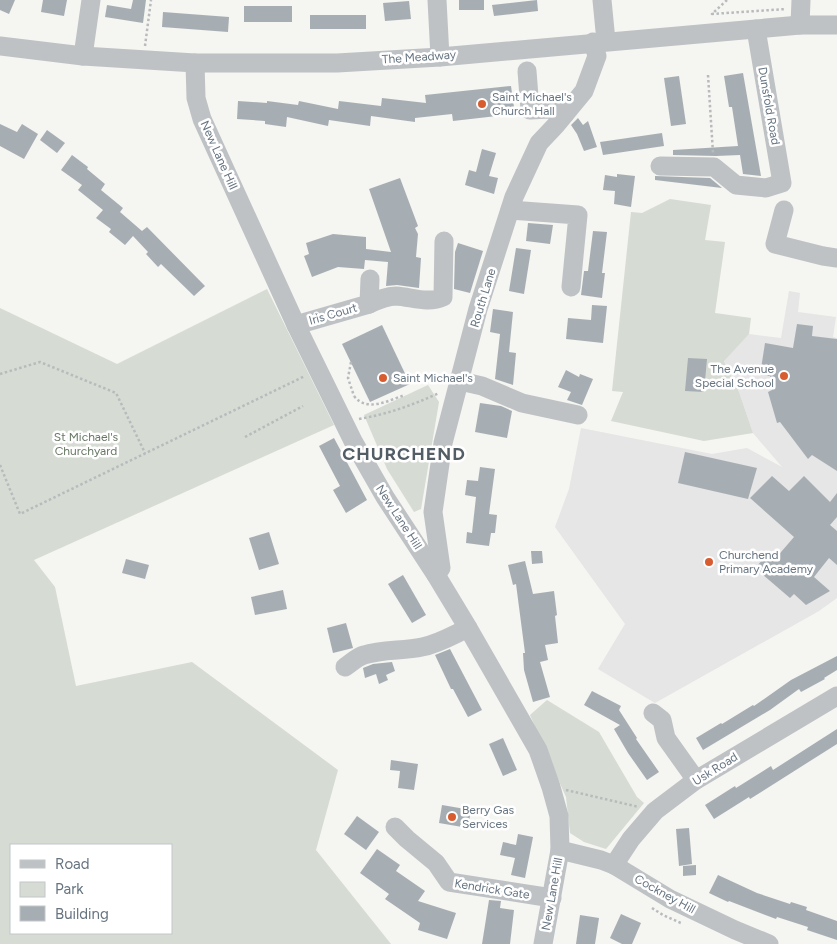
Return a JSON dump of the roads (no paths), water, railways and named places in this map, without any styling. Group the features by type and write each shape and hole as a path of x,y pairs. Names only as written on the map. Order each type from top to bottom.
{"street":[{"path":"83,56 92,0"},
{"path":"437,0 440,57"},
{"name":"Routh Lane","path":"436,576 442,568 433,512 443,443 478,309 510,210 539,143 584,91 597,56 602,0"},
{"name":"The Meadway","path":"0,46 83,56 143,60 195,63 302,64 440,57 756,29 801,11 837,25"},
{"name":"Dunsfold Road","path":"660,166 714,167 736,185 766,188 782,183 756,29"},
{"name":"New Lane Hill","path":"195,63 196,98 202,119 334,404 379,486 468,628 538,750 559,816 560,850 543,944"},
{"path":"527,70 530,110 549,110 565,114"},
{"path":"510,210 578,216 570,287"},
{"path":"784,210 775,244 837,258"},
{"name":"Iris Court","path":"296,325 369,304 385,297 394,296 436,300 443,297 444,241"},
{"name":"Iris Court","path":"369,304 370,279"},
{"path":"460,381 482,386 522,403 578,415"},
{"path":"404,525 425,519 433,512"},
{"path":"345,667 362,655 380,651 398,651 424,647 468,628"},
{"name":"Usk Road","path":"614,865 631,839 655,811 696,780 837,696"},
{"path":"653,714 662,720 666,738 696,780"},
{"name":"Kendrick Gate","path":"396,828 436,863 449,882 552,898"},
{"name":"Cockney Hill","path":"560,850 588,855 614,865 670,899 734,930 769,944"}],"place":[{"name":"Saint Michael's Church Hall","path":"482,104"},
{"name":"The Avenue Special School","path":"784,376"},
{"name":"Saint Michael's","path":"383,378"},
{"name":"Churchend Primary Academy","path":"709,562"},
{"name":"Berry Gas Services","path":"452,817"}],"district":[{"name":"CHURCHEND","path":"404,454"}],"park label":[{"name":"St Michael's Churchyard","path":"86,444"}]}
